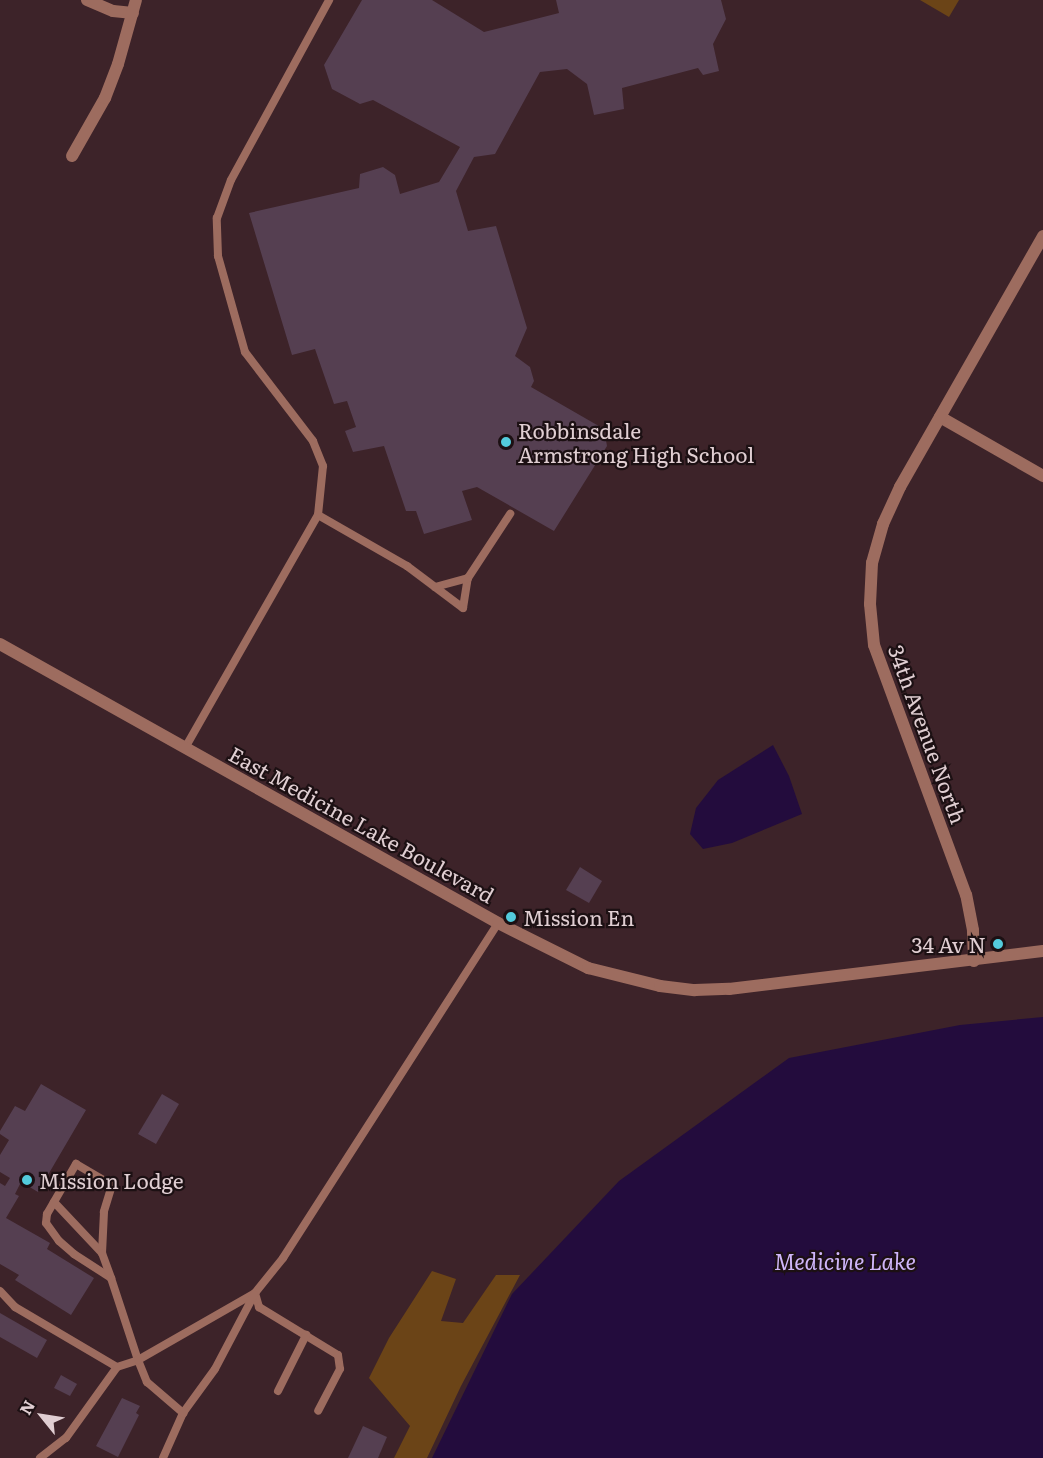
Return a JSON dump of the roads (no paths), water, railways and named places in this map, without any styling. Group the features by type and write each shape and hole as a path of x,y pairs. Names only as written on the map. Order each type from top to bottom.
{"street":[{"path":"87,0 113,11 132,13"},
{"path":"72,156 105,98 118,64 136,0"},
{"name":"34th Avenue North","path":"974,961 973,930 966,895 886,687 874,645 870,604 872,563 883,524 900,487 1043,236"},
{"path":"940,417 1043,476"},
{"name":"East Medicine Lake Boulevard","path":"0,644 498,923 588,968 627,980 695,990 729,989 1043,951"}],"lane":[{"path":"185,748 318,515 323,466 313,441 245,352 218,256 217,218 231,180 329,0"},
{"path":"318,515 407,566 463,608 468,578 510,514"},
{"path":"435,587 468,578"},
{"path":"164,1458 183,1413 215,1369 255,1293 289,1248 498,923"},
{"path":"111,1278 74,1254 46,1223 46,1214 76,1164 112,1185 104,1212 102,1253 111,1278 138,1360 147,1382 183,1413"},
{"path":"54,1202 102,1253"},
{"path":"0,1291 15,1307 117,1367"},
{"path":"255,1293 260,1307 338,1355 340,1368 318,1411"},
{"path":"40,1458 66,1438 117,1367 138,1360 255,1293"},
{"path":"278,1391 306,1335"}],"water":[{"path":"773,745 789,776 802,814 732,843 703,849 690,834 696,808 718,780"},
{"name":"Medicine Lake","path":"1043,1017 1043,1458 432,1458 512,1294 619,1181 789,1058 960,1025"}],"place":[{"name":"Robbinsdale Armstrong High School","path":"506,442"},
{"name":"Mission En","path":"511,917"},
{"name":"34 Av N","path":"998,944"},
{"name":"Mission Lodge","path":"27,1180"}]}
